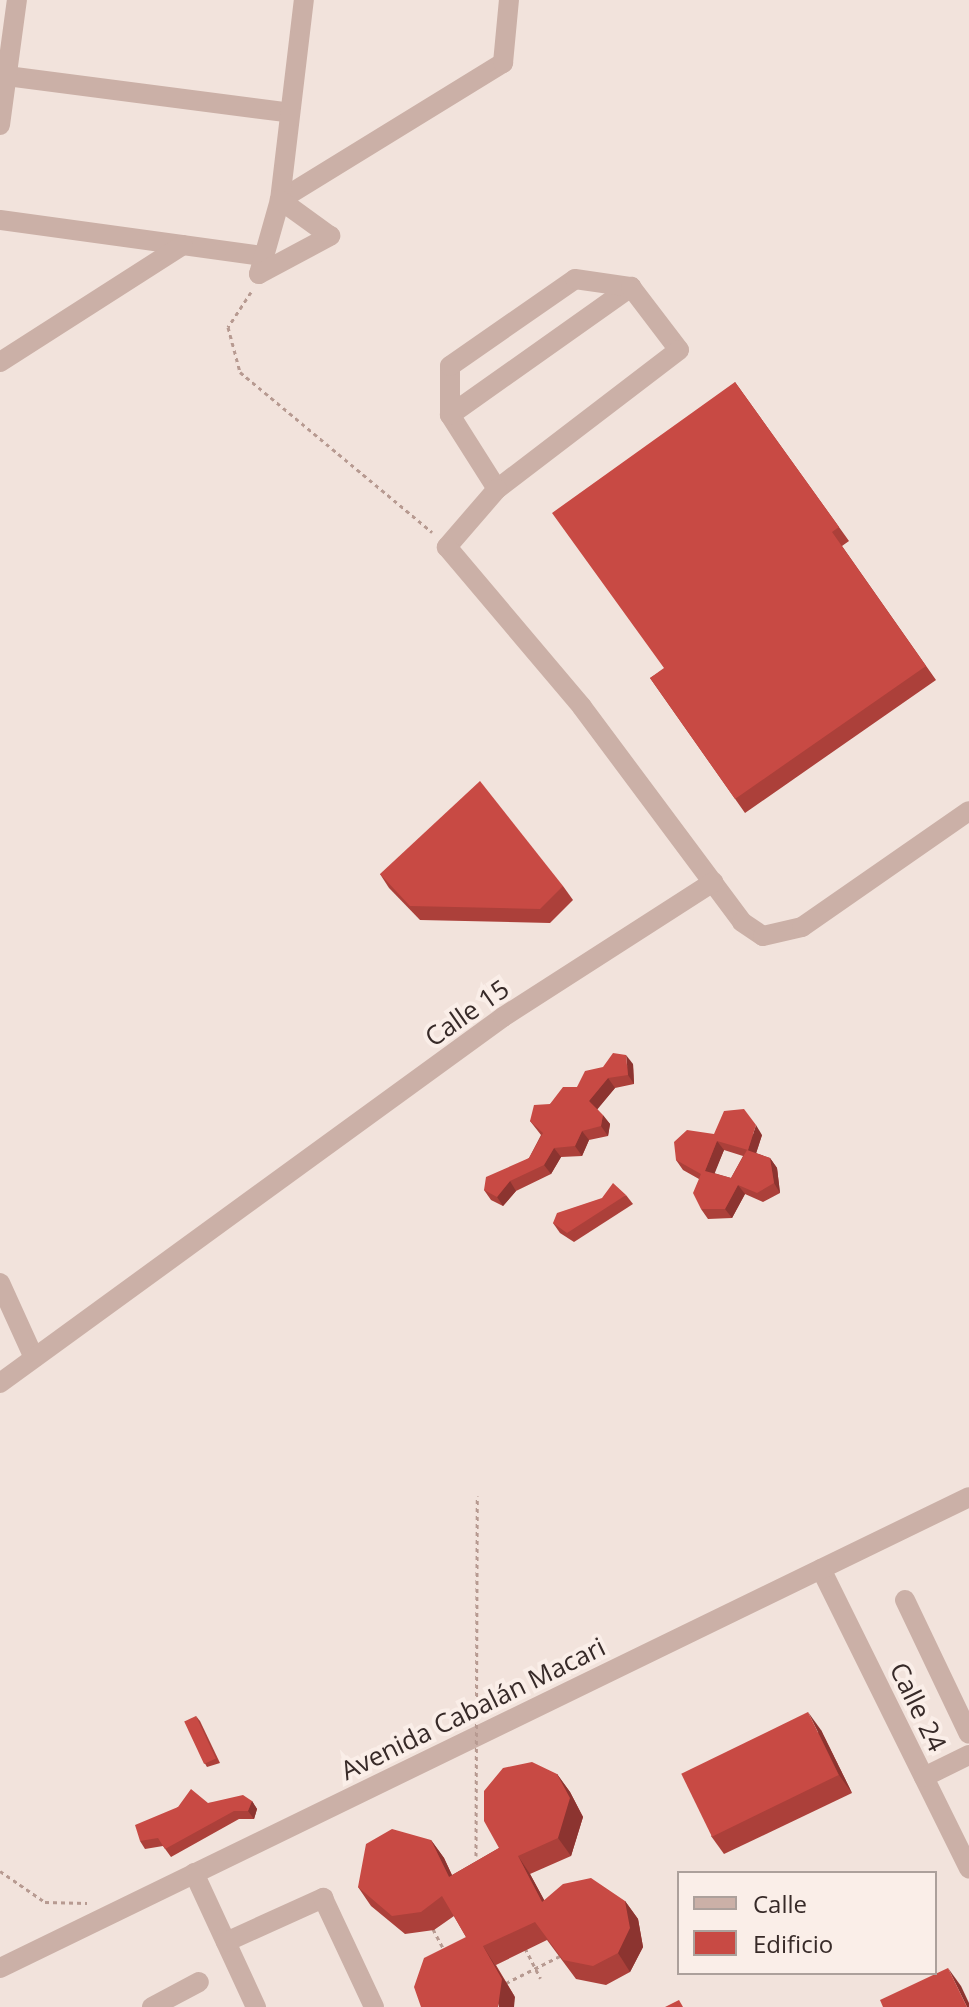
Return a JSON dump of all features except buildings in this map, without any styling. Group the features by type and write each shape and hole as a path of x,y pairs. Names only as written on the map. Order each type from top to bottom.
{"street":[{"path":"0,125 17,0"},
{"path":"262,265 280,200 304,0"},
{"path":"280,200 503,63 509,0"},
{"path":"7,76 290,113"},
{"path":"0,220 183,245 262,265 330,236 280,200"},
{"path":"0,362 183,245"},
{"path":"497,489 450,415 450,366 575,279 631,287 679,350 497,489 447,547 582,707 742,922 780,937 969,811"},
{"path":"450,415 631,287"},
{"name":"Calle 15","path":"0,1383 503,1017 713,882"},
{"path":"0,1283 34,1358"},
{"name":"Avenida Cabalán Macari","path":"0,1968 969,1497"},
{"name":"Calle 24","path":"821,1569 969,1868"},
{"path":"905,1600 969,1734"},
{"path":"924,1777 969,1755"},
{"path":"194,1873 256,2007"},
{"path":"226,1942 323,1898 374,2007"},
{"path":"152,2007 199,1982"}],"path":[{"path":"262,265 228,327 240,372 447,547"},
{"path":"476,1856 477,1496"},
{"path":"0,1871 45,1902 104,1904"},
{"path":"428,1920 450,1960"},
{"path":"522,1941 540,1978"},
{"path":"497,1988 573,1949"}]}
